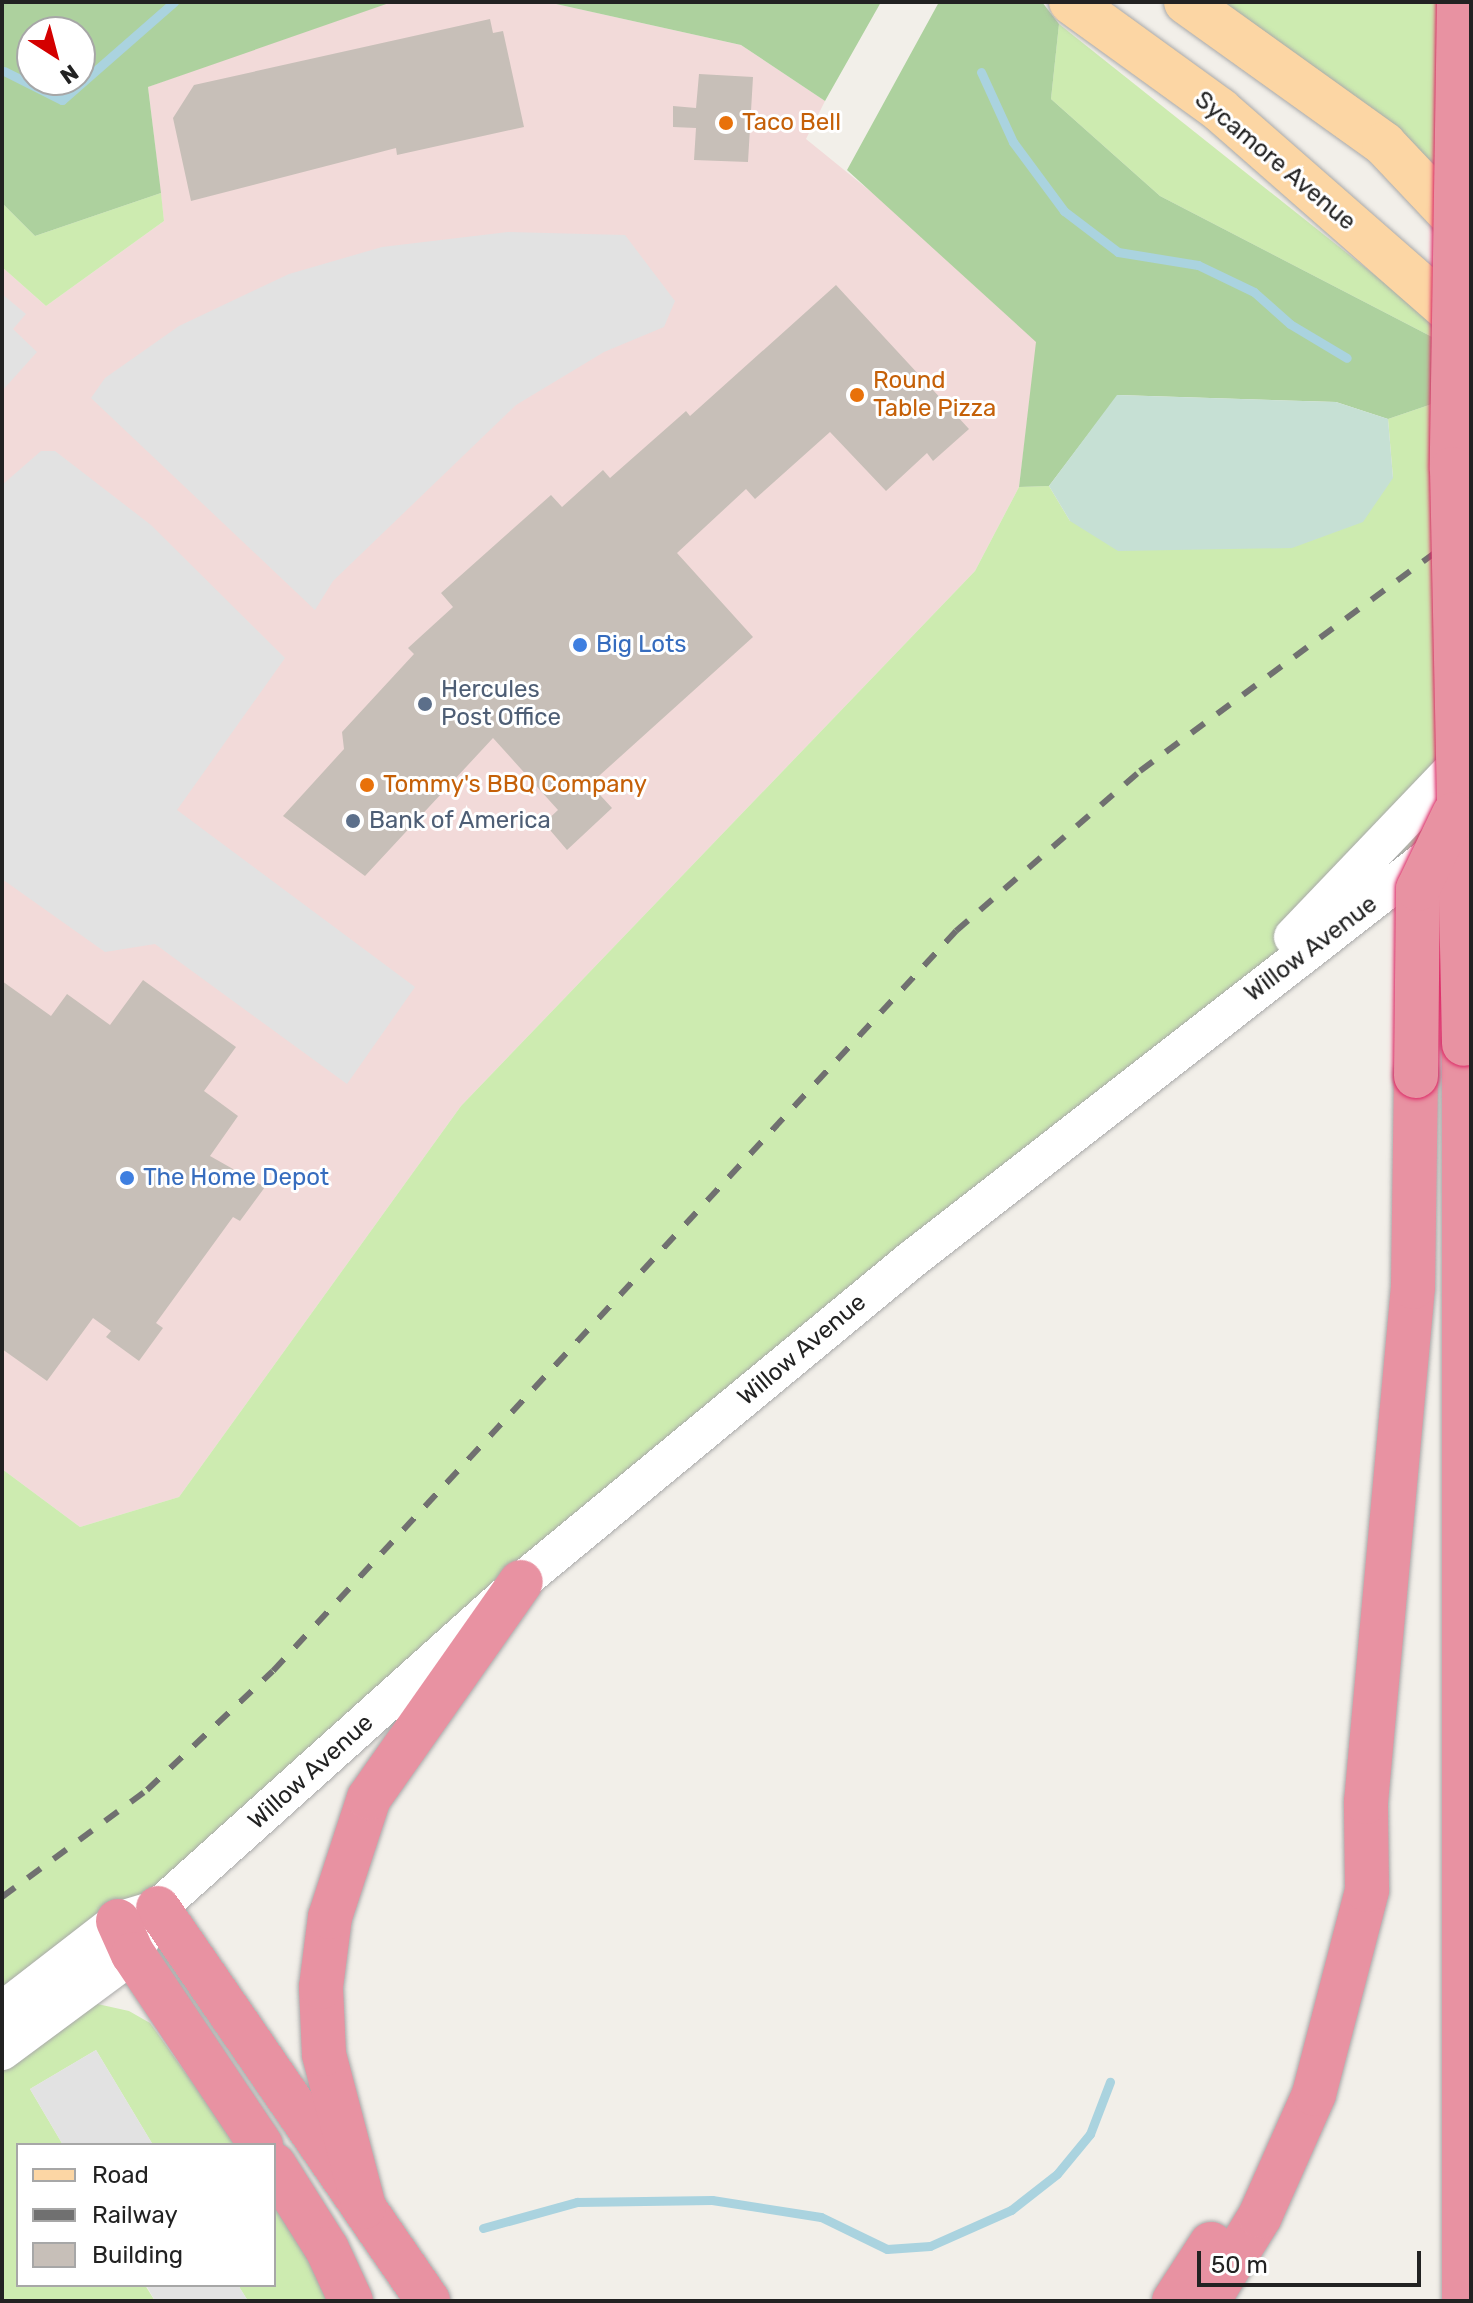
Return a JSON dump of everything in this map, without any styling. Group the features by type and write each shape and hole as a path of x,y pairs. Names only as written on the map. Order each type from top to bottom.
{"highway":[{"path":"1459,2 1452,469 1464,815 1464,2301"},
{"path":"1208,2301 1260,2216 1314,2094 1367,1890 1366,1802 1413,1287 1418,889 1464,815"},
{"path":"364,2207 324,2054 321,1987 330,1917 369,1798 521,1582"},
{"path":"1174,2301 1223,2226 1277,2114 1325,1984 1366,1802"},
{"path":"137,1928 260,2143"},
{"path":"137,1928 364,2207 428,2301"},
{"path":"276,2168 327,2249 351,2301"}],"main road":[{"name":"Sycamore Avenue","path":"1071,2 1220,110 1471,330"},
{"path":"1186,2 1384,144 1471,236"}],"street":[{"path":"1179,1049 1471,751"},
{"name":"Willow Avenue","path":"2,2051 521,1582 1464,815"},
{"name":"Willow Avenue","path":"2,2011 137,1928"}],"shaded area":[{"path":"547,2 741,45 825,101 806,139 928,238 1037,342 1019,487 975,571 461,1106 179,1497 80,1527 2,1469 2,267 46,306 164,221 148,87 379,3"},
{"path":"508,232 625,235 675,301 664,327 604,352 516,405 333,581 315,610 91,398 105,378 179,326 289,274 382,247"},
{"path":"2,294 26,314 13,329 37,352 2,391"},
{"path":"41,451 55,451 151,525 285,658 177,810 415,987 347,1084 155,944 105,952 2,879 2,485"},
{"path":"96,2050 152,2143 62,2143 30,2089"},
{"path":"147,2287 239,2287 248,2301 155,2301"}],"green space":[{"path":"2,2 392,2 148,87 161,193 35,236 2,203"},
{"path":"547,2 881,2 825,101 741,45"},
{"path":"939,2 1042,2 1059,24 1051,99 1160,196 1438,340 1432,404 1388,419 1336,402 1118,395 1049,486 1019,487 1036,342 847,170"},
{"path":"1186,2 1459,2 1456,209"},
{"path":"1059,24 1440,327 1438,340 1160,196 1051,99"},
{"path":"161,193 164,221 46,306 2,267 2,203 35,236"},
{"path":"1117,395 1336,402 1388,419 1393,478 1363,522 1292,548 1118,551 1070,521 1049,486"},
{"path":"1432,404 1456,808 1424,854 370,1720 2,2011 2,1469 80,1527 179,1497 461,1106 975,571 1019,487 1049,486 1070,521 1393,478 1388,419"},
{"path":"75,1999 129,2011 150,2023 236,2143 152,2143 96,2050 30,2089 62,2143 16,2143 16,2287 146,2287 155,2301 2,2301 2,2051"},
{"path":"276,2204 319,2279 327,2301 248,2301 239,2287 276,2287"}],"building":[{"path":"490,19 493,33 503,31 524,127 397,155 396,148 191,201 173,118 194,85"},
{"path":"699,74 753,77 748,162 694,160 696,128 673,127 673,106 696,108"},
{"path":"836,285 969,429 933,461 927,453 886,491 830,432 755,499 746,489 677,553 753,637 590,784 612,808 567,850 544,823 558,810 493,738 365,876 283,816 344,749 342,732 414,654 408,648 453,607 441,593 551,495 562,507 603,470 610,478 686,411 690,416"},
{"name":"The Home Depot","path":"143,980 236,1047 204,1091 238,1116 210,1156 265,1187 240,1221 233,1217 156,1323 163,1328 139,1361 106,1337 111,1331 93,1318 47,1381 2,1349 2,981 51,1016 67,994 110,1025"}],"waterway":[{"path":"4,71 62,100 174,2"},
{"path":"981,72 1013,142 1064,211 1118,252 1198,265 1254,292 1290,324 1347,358"},
{"path":"483,2228 577,2202 712,2200 821,2217 887,2249 930,2246 1011,2210 1057,2174 1090,2134 1110,2082"}],"railway":[{"path":"2,1897 147,1790 273,1671 956,931 1140,771 1471,526"}],"place":[{"name":"Taco Bell","path":"726,123"},
{"name":"Round Table Pizza","path":"857,395"},
{"name":"Big Lots","path":"580,645"},
{"name":"Hercules Post Office","path":"425,704"},
{"name":"Tommy's BBQ Company","path":"367,785"},
{"name":"Bank of America","path":"353,821"},
{"name":"The Home Depot","path":"127,1178"}]}
